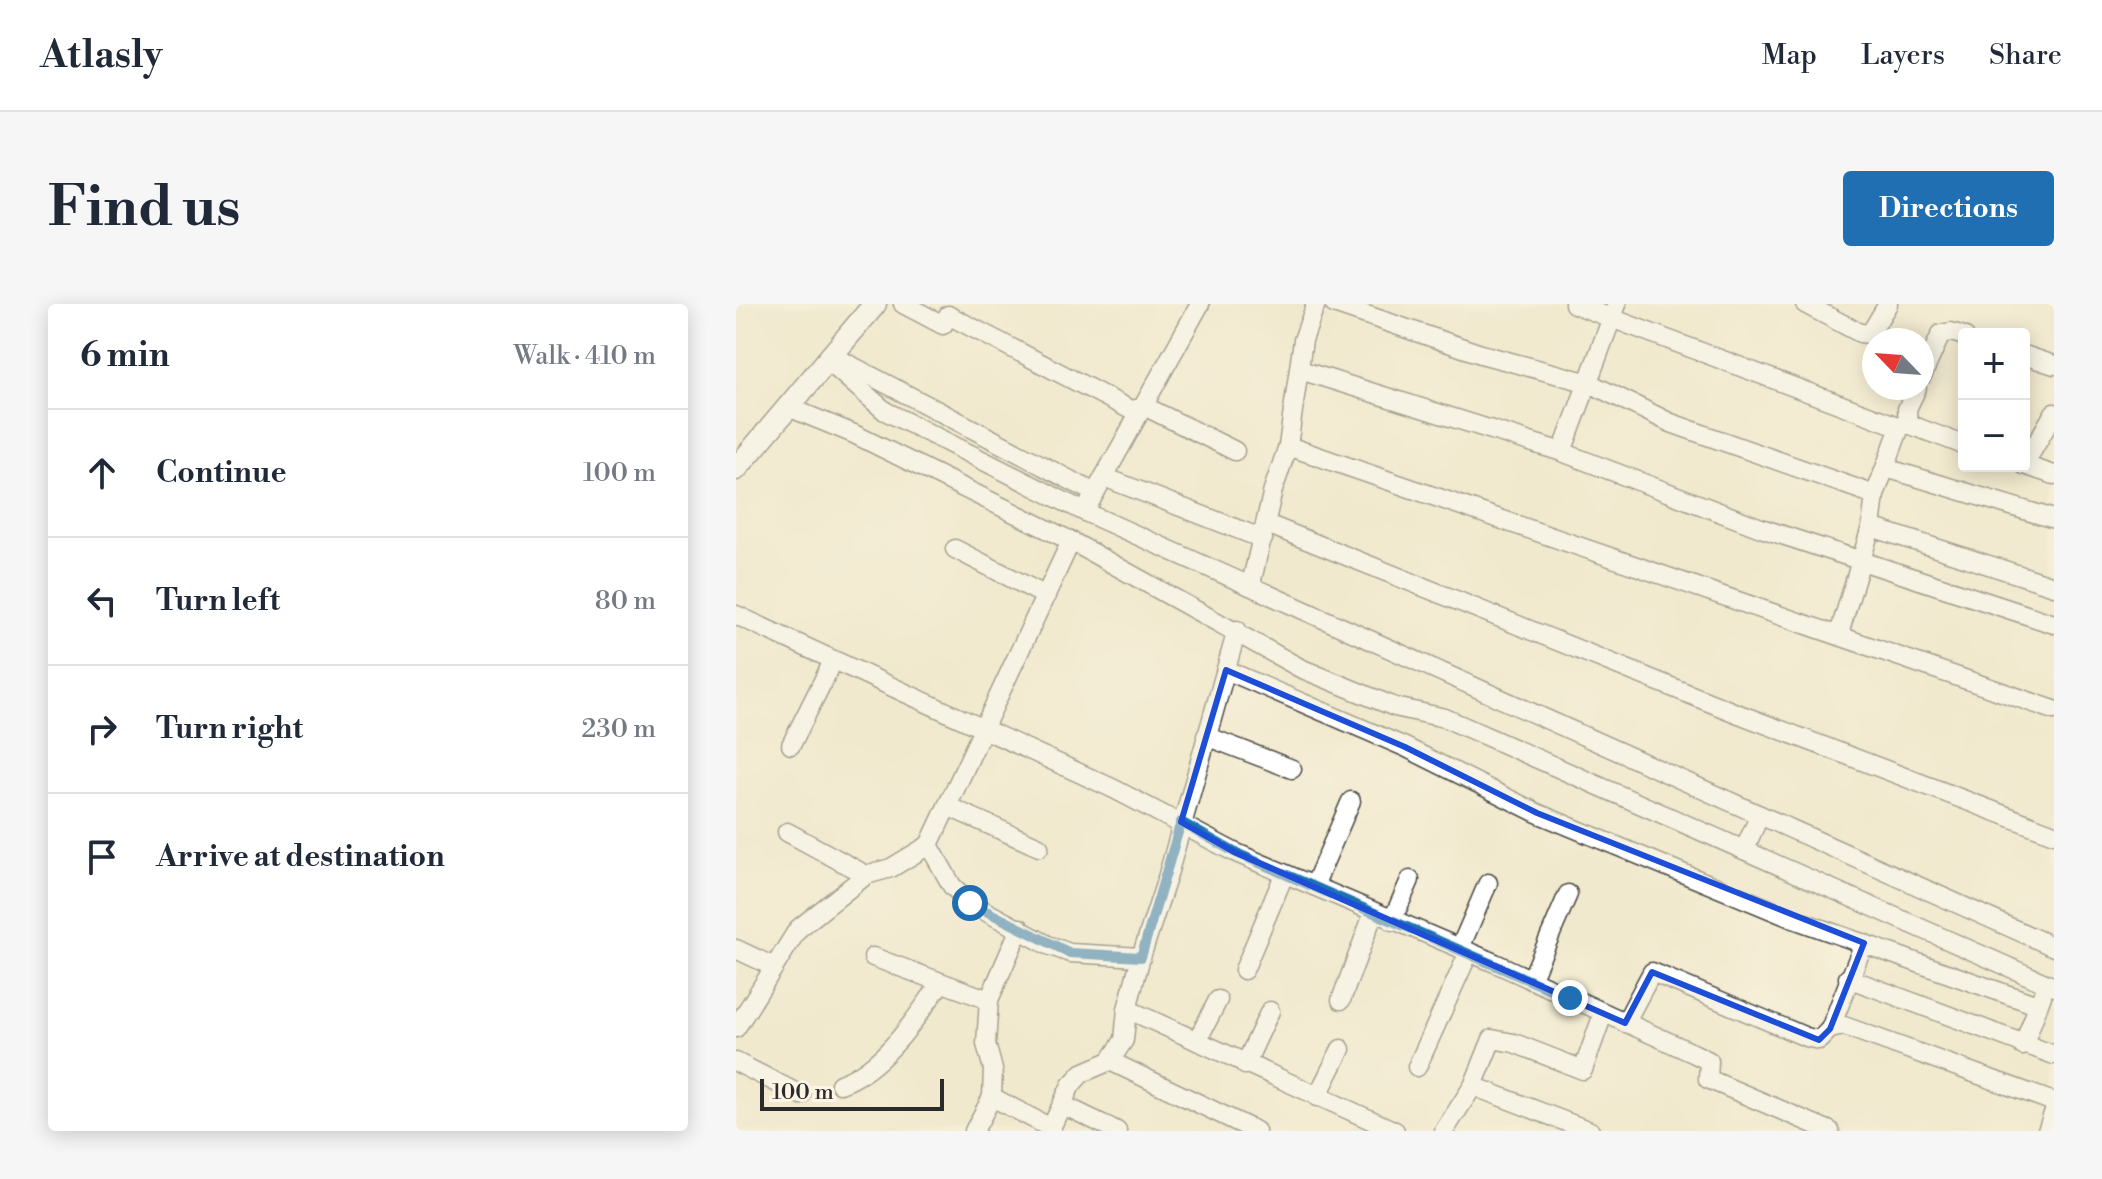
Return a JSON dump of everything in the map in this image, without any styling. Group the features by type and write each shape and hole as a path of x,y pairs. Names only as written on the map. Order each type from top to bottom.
{"main road":[{"path":"736,469 875,304"}],"street":[{"path":"903,304 943,325 948,315 1131,410 1146,407 1235,451"},
{"path":"1085,512 1146,407 1200,304"},
{"path":"1251,584 1273,490 1288,446 1303,340 1316,304"},
{"path":"1334,304 1481,354 1589,383 1671,423 1875,495"},
{"path":"1574,304 1613,311 1904,426 1958,443"},
{"path":"1805,304 1860,333 1870,334 1888,304"},
{"path":"1562,452 1613,311"},
{"path":"1934,349 1941,334 1958,334"},
{"path":"2030,357 2054,365"},
{"path":"830,358 1099,485 1265,531 2054,834"},
{"path":"830,358 885,411 1085,512 2054,947"},
{"path":"1300,370 1562,452 1761,528 1862,558 2054,624"},
{"path":"1839,634 1871,527 1875,495 1904,426 1911,400"},
{"path":"788,407 854,434 1071,541 1237,630 1300,668 1350,691 1445,718 2051,985 2037,1005 2023,1046"},
{"path":"2030,455 2054,413"},
{"path":"1288,446 2054,710"},
{"path":"2030,467 2054,475"},
{"path":"1886,468 2054,519"},
{"path":"1871,527 2054,586"},
{"path":"736,1028 798,929 866,875 891,868 929,845 1071,541"},
{"path":"955,549 1046,596"},
{"path":"736,615 1181,822 1284,875 1464,950 1709,1061 1708,1079 1830,1131"},
{"path":"992,1097 1049,1128 1071,1085 1082,1073 1110,1061 1124,1040 1127,1009 1141,957 1237,630"},
{"path":"791,745 833,661"},
{"path":"1226,670 1405,747 1537,813 1791,918 2037,1005"},
{"path":"1206,736 1292,769"},
{"path":"1314,886 1351,801"},
{"path":"947,806 1039,847"},
{"path":"1744,850 1760,815"},
{"path":"787,832 866,875"},
{"path":"929,845 952,886 970,903 1048,945 1070,953 1141,957"},
{"path":"1244,970 1284,875"},
{"path":"1392,921 1410,880"},
{"path":"1417,1067 1488,883"},
{"path":"1531,980 1568,894"},
{"path":"1341,1000 1374,912"},
{"path":"974,1131 992,1097 993,1069 986,1044 989,1000 1020,928"},
{"path":"1625,1023 1652,972 1819,1040 1830,1029 1864,943"},
{"path":"736,949 772,966"},
{"path":"873,957 989,1000"},
{"path":"1848,978 2023,1046 2054,1055"},
{"path":"840,1084 858,1078 914,1021 940,984"},
{"path":"1197,1041 1218,1000"},
{"path":"1127,1009 1395,1131"},
{"path":"1245,1065 1270,1011"},
{"path":"1444,1131 1473,1086 1491,1042 1496,1038 1583,1070 1603,1014"},
{"path":"1830,1029 1844,1026 2054,1102"},
{"path":"1317,1097 1341,1049"},
{"path":"1110,1061 1256,1131"},
{"path":"736,1062 801,1095"},
{"path":"1473,1086 1590,1131"},
{"path":"1063,1105 1117,1131"},
{"path":"2047,1131 2054,1111"}],"highlighted area":[{"path":"1226,670 1405,747 1537,813 1864,943 1830,1029 1819,1040 1652,972 1625,1023 1234,852 1181,822"}],"route":[{"path":"970,903 1048,945 1070,953 1141,957 1167,878 1181,822 1234,852 1284,875 1495,963 1570,998"}]}
